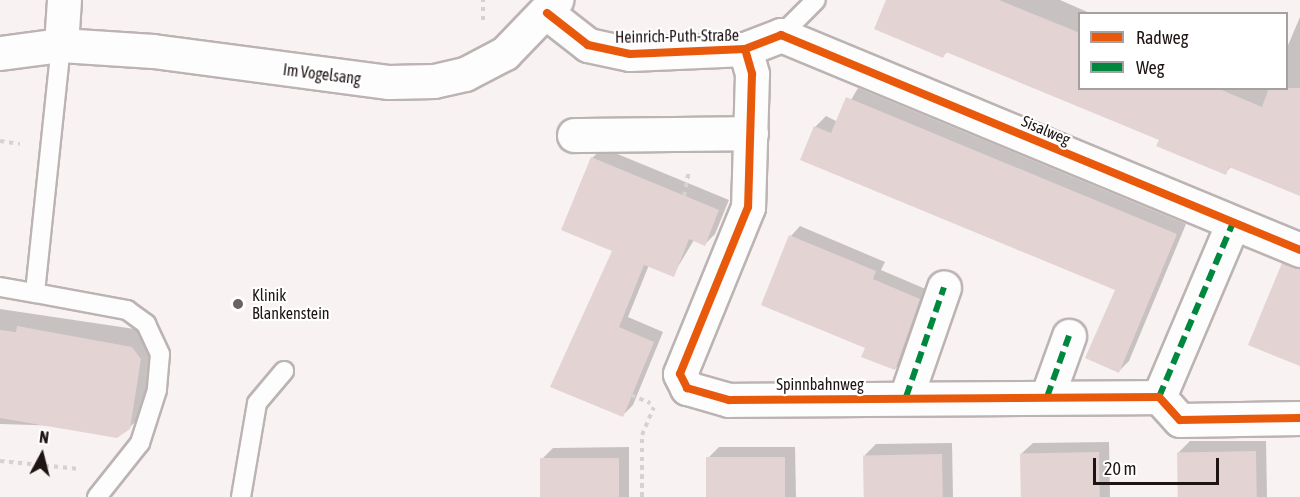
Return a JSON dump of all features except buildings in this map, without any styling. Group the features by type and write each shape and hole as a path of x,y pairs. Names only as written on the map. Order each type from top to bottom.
{"street":[{"path":"61,45 63,0"},
{"name":"Im Vogelsang","path":"0,53 61,45 153,51 389,82 434,81 465,74 505,53 552,7"},
{"name":"Heinrich-Puth-Straße","path":"552,7 588,45 609,51 745,49 781,35"},
{"name":"Sisalweg","path":"781,35 1300,250"},
{"path":"680,374 748,207 752,74 745,49"},
{"path":"574,135 751,132"},
{"path":"1233,223 1159,397 1180,420 1300,418"},
{"path":"906,397 944,286"},
{"path":"1047,397 1070,336"},
{"name":"Spinnbahnweg","path":"680,374 687,388 729,400 1159,397"}],"lane":[{"path":"781,35 816,0"},
{"path":"35,293 61,45"},
{"path":"0,287 127,310 146,324 160,354 158,390 140,443 114,472 97,497"},
{"path":"241,497 257,403 284,371"}],"path":[{"path":"642,497 642,435 666,377 680,374"},
{"path":"632,395 654,405"},
{"path":"0,461 114,472"}],"marked path":[{"path":"1159,397 1233,223"},
{"path":"906,397 944,287"},
{"path":"1047,397 1069,336"}],"cycle path":[{"path":"547,13 588,45 630,54 745,49 781,35 1300,250"},
{"path":"745,49 752,74 748,207 680,374 687,388 729,400 1159,397 1180,420 1300,418"}],"place":[{"name":"Klinik Blankenstein","path":"238,304"}]}
